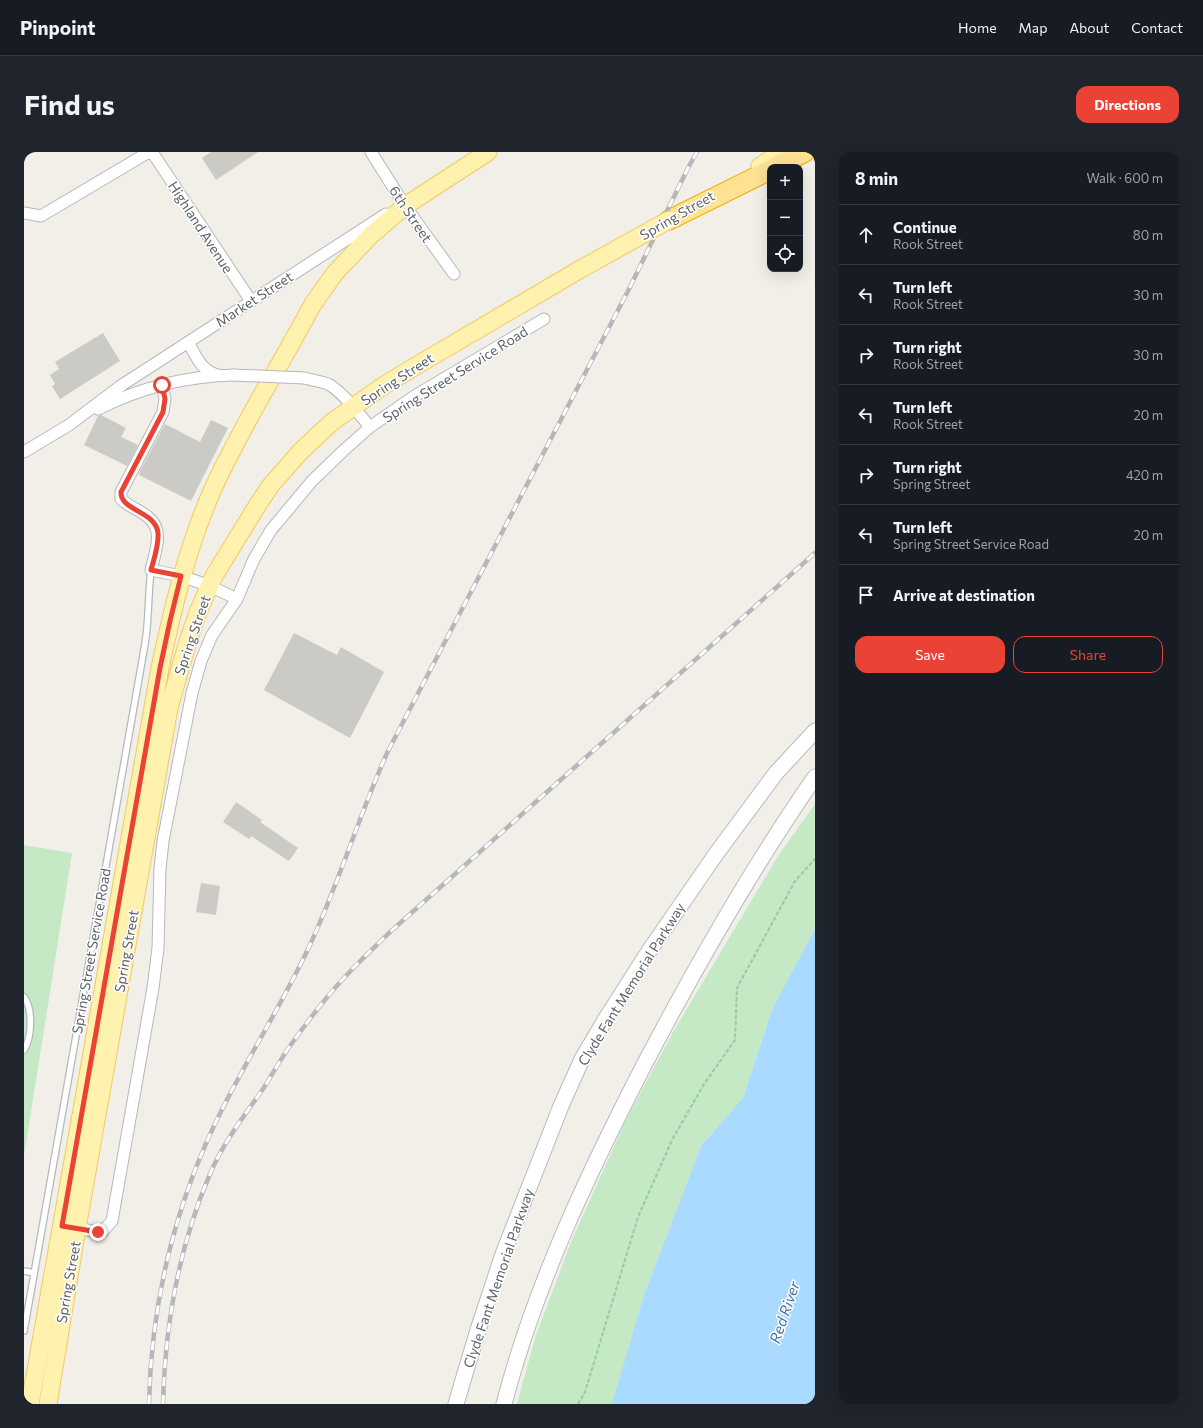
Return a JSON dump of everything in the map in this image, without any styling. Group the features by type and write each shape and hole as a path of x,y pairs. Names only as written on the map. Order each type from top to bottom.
{"highway":[{"path":"781,164 806,152"},
{"path":"669,220 767,171"}],"main road":[{"name":"Market Street","path":"405,206 488,152"},
{"name":"Spring Street","path":"30,1404 69,1227 169,708 179,670 198,612 210,586 234,543 271,485 332,422 409,370 579,270 669,220 783,152"},
{"name":"Spring Street","path":"48,1404 69,1227 160,668 181,576 191,545 223,467 313,304 335,273 348,259 405,206"},
{"name":"Clyde Fant Memorial Parkway","path":"456,1404 503,1254 560,1106 582,1059 649,951 712,860 776,773 815,731"},
{"path":"504,1404 526,1331 547,1273 571,1216 618,1116 698,965 739,894 771,842 815,776"}],"street":[{"path":"24,213 41,216 151,152"},
{"name":"Highland Avenue","path":"151,152 250,301"},
{"name":"6th Street","path":"371,152 405,206 454,274"},
{"name":"Market Street","path":"24,452 69,424 122,385 250,301 382,216 405,206"},
{"name":"Spring Street Service Road","path":"69,1227 98,1232 103,1231 112,1221 153,988 158,948 160,870 163,841 192,693 201,661 212,635 237,599 254,559 271,530 312,481 343,451 370,427 413,397 544,319"},
{"path":"188,342 198,361 204,368 211,373 221,375"},
{"path":"69,424 115,401 162,385 191,379 221,375 234,375 304,378 329,385 336,390 370,427"},
{"path":"162,385 165,399 163,412 121,492 121,496 125,503 148,517 157,528 158,543 151,570 181,576 210,586 237,599"}],"lane":[{"name":"Spring Street Service Road","path":"24,1331 145,644 149,620 149,583 151,570"},
{"path":"24,997 31,1016 28,1044 24,1050"},
{"path":"24,1271 34,1273"}],"path":[{"path":"578,1404 585,1392 638,1217 672,1140 704,1084 735,1040 737,988 795,881 815,859"}],"green space":[{"path":"815,804 815,929 773,1007 743,1098 701,1146 644,1295 613,1404 517,1404 535,1338 571,1242 626,1120 672,1034 778,856"},
{"path":"24,845 72,853 24,1156"}],"water":[{"name":"Red River","path":"815,929 815,1404 612,1404 644,1295 701,1146 743,1098 773,1007"}],"building":[{"path":"211,152 258,152 216,180 202,158"},
{"path":"103,333 120,361 60,399 52,386 55,384 50,375 59,369 55,362"},
{"path":"101,415 126,428 121,437 138,445 127,466 84,445 98,416"},
{"path":"211,420 228,428 191,501 139,475 165,424 200,442"},
{"path":"294,633 337,655 341,647 384,672 350,738 264,690"},
{"path":"236,802 262,820 260,822 298,848 289,861 251,836 249,839 223,822"},
{"path":"201,883 220,886 216,915 196,912"}],"railway":[{"path":"149,1404 154,1333 167,1263 186,1194 213,1128 236,1082 286,993 309,947 320,923 388,751 628,291 697,152"},
{"path":"163,1404 167,1345 176,1287 182,1258 199,1201 215,1163 227,1141 263,1089 286,1051 310,1019 330,993 350,971 390,932 815,553"}],"route":[{"path":"98,1232 62,1226 160,668 181,576 151,570 158,543 157,528 148,517 125,503 121,496 121,492 163,412 165,399 162,385"}]}
